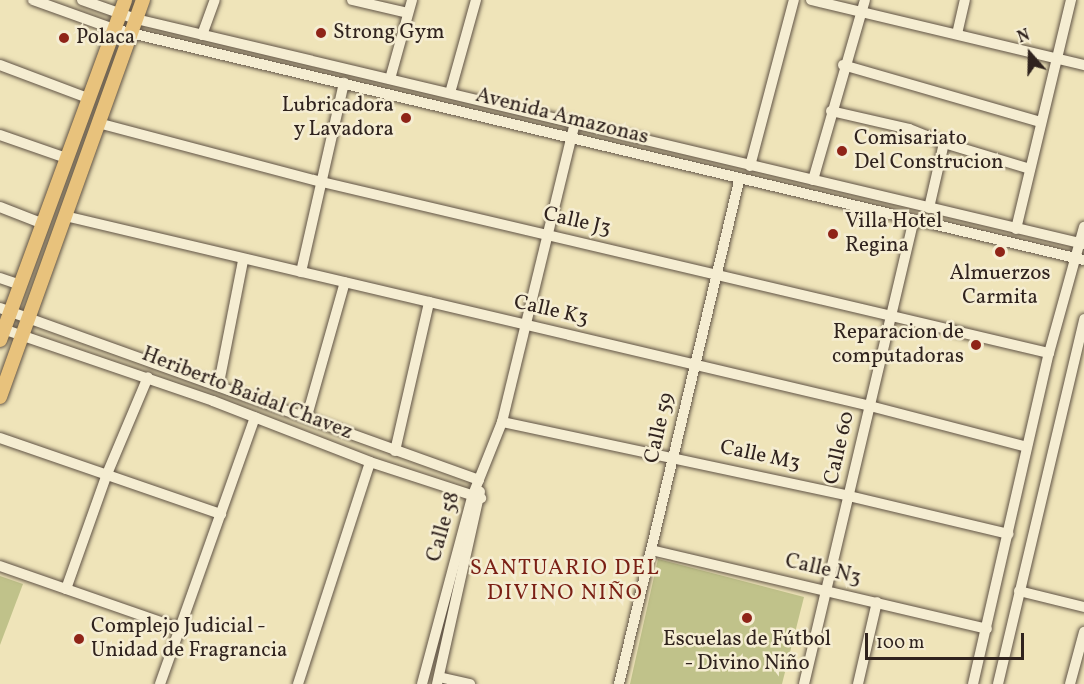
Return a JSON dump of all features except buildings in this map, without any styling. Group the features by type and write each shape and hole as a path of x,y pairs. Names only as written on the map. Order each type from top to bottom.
{"main road":[{"path":"1,332 5,310 20,285 125,0"},
{"path":"0,397 143,0"}],"street":[{"name":"Avenida Amazonas","path":"33,0 114,29 345,83 739,181 1080,259"},
{"name":"Avenida Amazonas","path":"82,0 136,19 1082,244"},
{"path":"202,35 215,0"},
{"path":"351,0 408,13"},
{"path":"390,79 412,0"},
{"path":"450,93 476,0"},
{"path":"750,166 795,0"},
{"path":"811,0 1084,65"},
{"path":"813,180 843,65 865,0"},
{"path":"957,34 965,0"},
{"path":"1016,229 1071,0"},
{"path":"0,65 88,98"},
{"path":"843,65 1041,122"},
{"path":"301,272 345,83"},
{"path":"831,111 909,129 944,143 1030,169"},
{"name":"Calle J3","path":"98,123 322,182 1049,353"},
{"path":"479,480 502,422 575,123"},
{"path":"0,135 66,158"},
{"path":"929,208 944,143"},
{"name":"Calle 59","path":"619,684 739,181"},
{"path":"0,207 41,223"},
{"name":"Calle K3","path":"65,216 243,261 345,282 870,406 1027,447"},
{"name":"Calle 60","path":"804,684 914,220"},
{"path":"973,684 1049,353 1080,259 1084,227"},
{"path":"219,383 243,261"},
{"path":"0,278 20,285"},
{"path":"307,416 345,282"},
{"path":"395,451 429,302"},
{"name":"Heriberto Baidal Chavez","path":"5,310 219,383 395,451 479,480"},
{"path":"998,684 1084,319"},
{"name":"Heriberto Baidal Chavez","path":"1,332 24,333 148,377 370,462 476,497"},
{"path":"1072,370 1084,373"},
{"path":"66,589 107,474 148,377"},
{"path":"160,684 178,628 255,417"},
{"name":"Calle M3","path":"502,422 674,457 1009,534"},
{"path":"0,438 221,514"},
{"path":"298,684 370,462"},
{"name":"Calle 58","path":"438,680 479,480"},
{"name":"Calle 58","path":"422,684 476,497"},
{"name":"Calle N3","path":"651,550 987,629"},
{"path":"0,566 178,628"},
{"path":"1019,591 1084,607"},
{"path":"858,684 877,602"},
{"path":"1070,684 1080,662 1084,632"},
{"path":"438,680 470,684"}],"green space":[{"path":"658,559 804,597 782,684 630,684"},
{"path":"0,576 23,584 0,645"}],"place":[{"name":"Strong Gym","path":"321,33"},
{"name":"Polaca","path":"64,38"},
{"name":"Lubricadora y Lavadora","path":"406,118"},
{"name":"Comisariato Del Construcion","path":"842,151"},
{"name":"Villa Hotel Regina","path":"833,234"},
{"name":"Almuerzos Carmita","path":"1000,252"},
{"name":"Reparacion de computadoras","path":"976,345"},
{"name":"Escuelas de Fútbol - Divino Niño","path":"747,618"},
{"name":"Complejo Judicial - Unidad de Fragrancia","path":"79,639"}],"district":[{"name":"SANTUARIO DEL DIVINO NIÑO","path":"565,580"}]}
